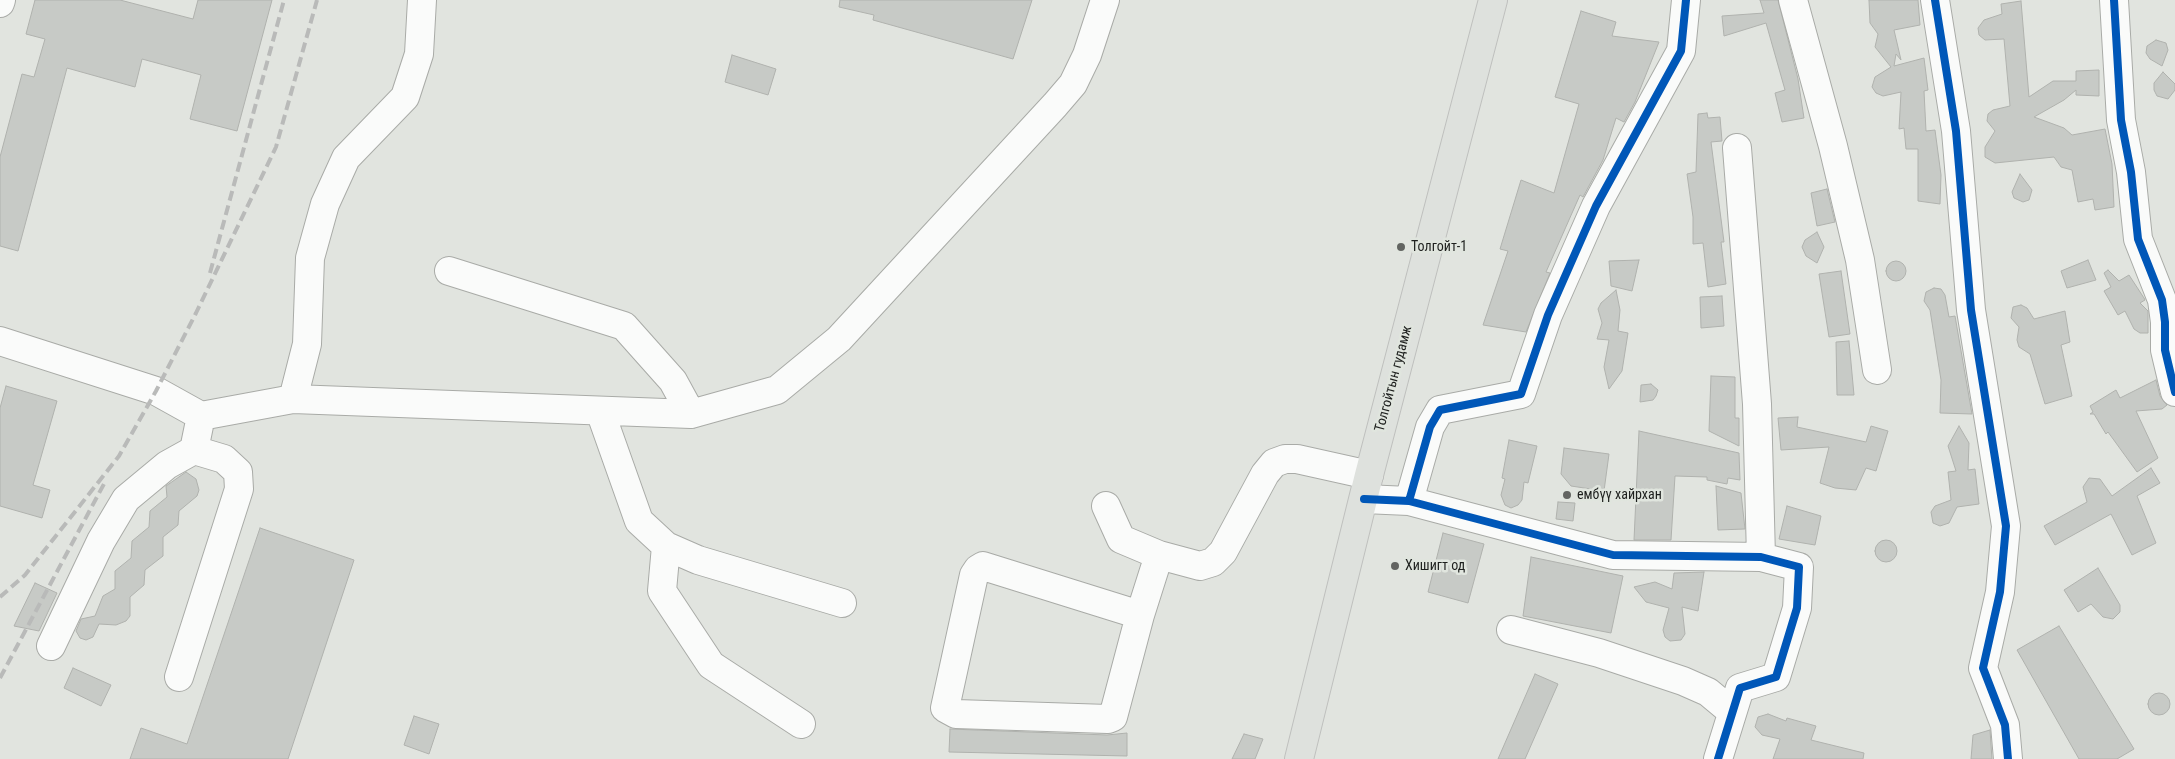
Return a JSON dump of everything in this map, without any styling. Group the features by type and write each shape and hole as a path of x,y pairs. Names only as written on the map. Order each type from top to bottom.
{"main road":[{"name":"Толгойтын гудамж","path":"1299,759 1493,0"}],"street":[{"path":"293,399 307,344 310,258 325,204 346,158 405,97 420,54 422,0"},
{"path":"0,341 156,391 202,416 293,399 691,414 777,390 839,338 1072,84 1087,55 1105,0"},
{"path":"1409,501 1430,427 1440,410 1521,394 1548,315 1596,206 1681,51 1686,0"},
{"path":"1793,0 1833,146 1860,260 1878,370"},
{"path":"1934,0 1956,131 1971,310 2006,526 2000,592 1983,668 2005,725 2008,759"},
{"path":"2114,0 2121,120 2131,172 2138,240 2162,300 2165,350 2175,392"},
{"path":"1738,148 1757,404 1761,557"},
{"path":"450,271 624,326 673,381 691,414"},
{"path":"600,411 639,521 666,546 698,560 842,602"},
{"path":"194,450 202,416"},
{"path":"51,646 101,541 126,499 167,465 194,450 224,459 238,472 239,488 179,677"},
{"path":"1106,506 1121,539 1160,555 1200,566 1213,562 1223,552 1265,474 1274,463 1285,458 1297,459 1367,487 1409,501 1613,555 1761,557 1799,567 1797,608 1776,677 1740,688 1718,759"},
{"path":"666,546 662,591 711,665 801,724"},
{"path":"1140,615 983,566 978,568 974,575 945,708 956,714 1108,719 1113,717 1140,615 1160,555"},
{"path":"1511,630 1599,653 1683,681 1708,692 1732,712"}],"building":[{"path":"35,0 120,0 193,19 198,0 272,0 237,131 190,119 201,75 142,59 135,87 67,68 18,251 0,246 0,157 22,74 34,77 45,39 26,34"},
{"path":"840,0 1032,0 1013,59 873,20 874,15 839,7"},
{"path":"1760,0 1778,0 1798,79 1804,118 1782,122 1775,93 1785,90 1766,23 1724,36 1722,16 1764,13"},
{"path":"1869,0 1918,0 1920,25 1894,30 1901,60 1896,54 1894,66 1924,58 1928,90 1924,91 1926,131 1935,130 1941,175 1940,204 1918,201 1918,149 1906,149 1904,128 1899,129 1901,92 1883,96 1876,93 1872,87 1875,77 1891,67 1875,47 1878,34 1870,23"},
{"path":"2021,1 2029,97 2053,81 2076,81 2076,71 2099,70 2099,96 2076,95 2076,90 2064,100 2034,117 2064,128 2072,135 2105,129 2112,164 2114,207 2095,210 2093,199 2078,202 2072,170 2061,167 2054,157 1995,163 1985,157 1985,147 1995,131 1987,121 1988,114 1993,110 2010,106 2004,39 1985,40 1979,35 1978,28 1984,20 2002,14 2001,4"},
{"path":"1581,11 1616,22 1612,36 1659,42 1635,102 1624,122 1616,118 1603,160 1583,197 1580,195 1546,272 1550,273 1526,332 1483,325 1508,251 1500,249 1521,180 1554,193 1579,104 1555,97"},
{"path":"2156,40 2166,43 2168,50 2162,66 2150,59 2146,53 2147,46"},
{"path":"732,55 776,69 768,95 725,82"},
{"path":"2163,72 2175,84 2175,90 2168,99 2157,96 2154,90 2154,83"},
{"path":"1707,113 1708,118 1720,117 1722,141 1711,142 1724,242 1721,242 1726,284 1708,287 1703,243 1693,244 1693,217 1687,174 1696,172 1698,114"},
{"path":"2020,174 2032,190 2029,200 2023,202 2014,198 2012,192"},
{"path":"1827,189 1835,222 1817,226 1811,193"},
{"path":"1817,232 1824,247 1817,263 1806,256 1802,247 1805,240"},
{"path":"1639,260 1632,291 1611,286 1609,261"},
{"path":"2088,260 2096,280 2067,288 2061,271"},
{"path":"1896,261 1903,264 1906,271 1903,278 1896,281 1889,278 1886,271 1889,264"},
{"path":"2108,270 2119,281 2129,275 2144,298 2145,300 2140,303 2148,311 2148,333 2140,333 2134,329 2125,311 2118,315 2104,291 2111,287 2104,273"},
{"path":"1841,271 1850,334 1829,337 1819,274"},
{"path":"1934,288 1941,289 1945,295 1949,317 1955,316 1972,414 1940,413 1941,380 1930,310 1924,301 1926,292"},
{"path":"1616,290 1620,310 1618,331 1628,333 1622,371 1609,389 1604,367 1609,340 1597,339 1602,323 1598,309 1601,303"},
{"path":"1722,296 1724,326 1701,328 1700,297"},
{"path":"2021,305 2027,308 2034,319 2065,311 2070,342 2061,345 2072,396 2045,404 2030,354 2019,347 2017,340 2019,327 2011,318 2013,307"},
{"path":"1849,341 1854,395 1837,395 1836,342"},
{"path":"1711,376 1735,377 1735,418 1739,418 1739,446 1709,431"},
{"path":"2156,380 2160,396 2167,405 2162,409 2136,411 2158,458 2137,472 2108,432 2106,434 2094,414 2090,414 2093,412 2090,406 2116,390 2120,398"},
{"path":"1651,384 1658,390 1656,396 1653,400 1640,402 1641,385"},
{"path":"6,386 57,401 33,485 50,490 42,518 0,506 0,408"},
{"path":"1798,417 1797,427 1866,442 1871,426 1888,431 1876,471 1866,468 1856,490 1835,488 1820,483 1829,447 1781,450 1778,418"},
{"path":"1959,426 1969,443 1968,470 1975,469 1979,504 1957,507 1949,523 1940,526 1933,523 1931,512 1935,506 1951,500 1948,472 1956,471 1948,446"},
{"path":"1639,431 1739,453 1740,480 1728,478 1727,484 1707,480 1707,477 1675,476 1671,540 1634,540"},
{"path":"1509,440 1537,446 1528,483 1524,482 1522,500 1518,505 1511,508 1505,505 1501,495 1505,479 1502,478"},
{"path":"1564,448 1609,454 1604,491 1571,486 1561,474"},
{"path":"2151,468 2160,483 2137,496 2156,543 2132,555 2111,514 2055,545 2044,526 2087,502 2083,487 2089,478 2100,479 2112,496"},
{"path":"186,472 196,479 199,490 197,496 179,511 178,525 163,537 163,556 145,570 144,585 130,597 130,616 126,621 116,625 99,624 93,637 86,640 80,638 76,631 81,619 95,616 103,596 115,589 115,571 131,558 132,541 149,527 150,511 167,497 166,486"},
{"path":"1716,486 1741,493 1745,529 1718,530"},
{"path":"1558,502 1575,503 1573,521 1556,519"},
{"path":"1787,506 1821,516 1815,545 1779,539"},
{"path":"260,528 354,560 288,759 130,759 141,728 187,744"},
{"path":"1443,533 1484,544 1468,603 1428,592"},
{"path":"1886,540 1894,543 1897,551 1894,559 1886,562 1878,559 1875,551 1878,543"},
{"path":"1531,557 1623,576 1611,633 1523,616"},
{"path":"2098,568 2120,605 2120,612 2113,619 2103,617 2091,604 2078,612 2064,590"},
{"path":"1704,572 1698,611 1682,607 1685,634 1681,640 1670,641 1665,637 1663,630 1669,608 1646,602 1634,587 1655,582 1672,589 1674,573"},
{"path":"35,583 57,593 39,631 14,626"},
{"path":"2059,626 2134,749 2117,759 2079,759 2017,650"},
{"path":"73,668 111,685 101,706 64,688"},
{"path":"1535,674 1558,684 1525,759 1498,759"},
{"path":"2159,693 2167,696 2170,704 2167,712 2159,715 2151,712 2148,704 2151,696"},
{"path":"1768,714 1786,721 1787,718 1816,726 1811,740 1864,753 1863,759 1773,759 1780,739 1762,735 1755,727 1758,717"},
{"path":"414,716 439,724 429,754 404,745"},
{"path":"950,729 1107,735 1127,733 1127,756 949,752"},
{"path":"1990,730 1992,759 1971,759 1973,735"},
{"path":"1244,734 1263,739 1255,759 1232,759"}],"railway":[{"path":"210,273 284,0"},
{"path":"0,597 25,575 119,456 156,391 276,147 317,0"},
{"path":"0,678 105,482"}],"cycle path":[{"path":"1409,501 1430,427 1440,410 1521,394 1548,315 1596,206 1681,51 1686,0"},
{"path":"1935,0 1956,131 1971,310 2006,526 2000,592 1983,668 2005,725 2008,759"},
{"path":"2114,0 2121,120 2131,172 2138,239 2162,300 2165,322 2165,350 2175,392"},
{"path":"1364,499 1409,501 1613,555 1761,557 1799,567 1797,608 1776,677 1740,688 1718,759"}],"place":[{"name":"Толгойт-1","path":"1401,247"},
{"name":"ембүү хайрхан","path":"1567,495"},
{"name":"Хишигт од","path":"1395,566"}]}
